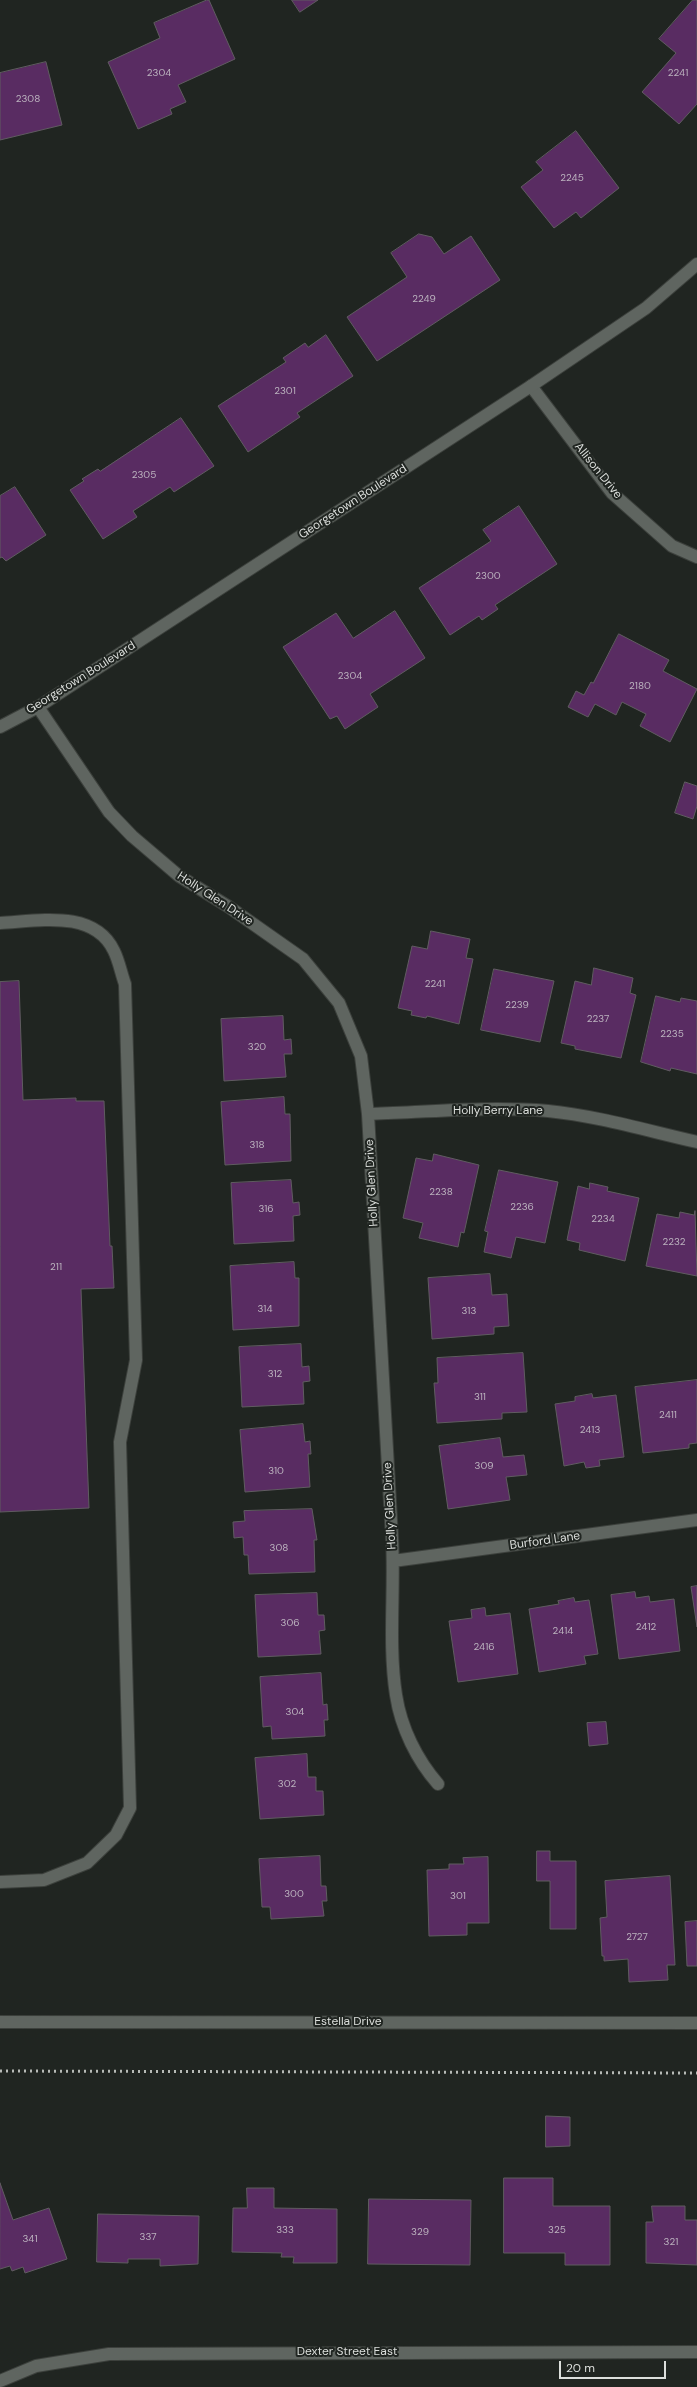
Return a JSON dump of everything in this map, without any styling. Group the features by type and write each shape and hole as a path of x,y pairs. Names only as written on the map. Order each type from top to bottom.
{"street":[{"name":"Georgetown Boulevard","path":"0,727 38,707 531,386 646,308 697,264"},
{"name":"Allison Drive","path":"531,386 612,493 672,546 697,557"},
{"name":"Holly Glen Drive","path":"38,707 109,812 132,836 179,876 229,907 303,959 339,1003 361,1056 368,1114 393,1561 394,1673 396,1697 408,1736 423,1767 438,1784"},
{"path":"0,923 69,920 98,931 114,950 125,984 136,1360 120,1442 130,1808 116,1835 87,1863 44,1880 0,1882"},
{"name":"Holly Berry Lane","path":"368,1114 511,1109 549,1111 592,1118 697,1142"},
{"name":"Burford Lane","path":"393,1561 697,1520"},
{"name":"Estella Drive","path":"0,2022 697,2023"},
{"name":"Dexter Street East","path":"0,2381 36,2366 109,2354 697,2352"}],"building":[{"path":"209,0 235,59 178,85 186,102 170,109 172,114 138,129 108,62 160,38 154,23"},
{"path":"292,0 318,0 300,12"},
{"path":"693,0 697,0 697,104 679,124 642,92 676,53 659,39"},
{"path":"46,62 62,125 0,140 0,73"},
{"path":"576,131 619,188 581,218 576,212 554,228 521,187 543,170 536,162"},
{"path":"419,234 432,237 444,254 471,236 500,280 377,361 347,317 407,277 391,253"},
{"path":"326,335 353,376 297,413 300,417 248,452 218,406 286,362 283,358 305,343 308,347"},
{"path":"181,418 214,466 174,492 170,487 133,511 137,517 103,539 70,490 84,481 82,479 98,469 100,471"},
{"path":"15,487 46,535 6,561 2,557 0,558 0,496"},
{"path":"519,506 557,564 495,605 498,609 482,620 479,616 450,635 419,588 491,541 483,530"},
{"path":"395,611 425,658 370,694 378,707 345,729 337,716 330,719 283,647 336,613 353,638"},
{"path":"619,634 669,660 663,671 697,689 670,742 640,726 646,714 622,702 616,715 595,704 588,717 568,707 576,691 584,695 591,682 593,683"},
{"path":"685,782 697,786 697,806 693,819 675,813"},
{"path":"431,931 470,939 466,958 473,959 459,1024 427,1016 426,1018 411,1015 412,1011 398,1008 412,946 427,949"},
{"path":"594,968 633,978 630,993 636,995 621,1058 575,1049 575,1046 561,1043 575,981 591,985"},
{"path":"494,969 554,981 540,1042 481,1030"},
{"path":"19,981 23,1100 76,1098 76,1101 104,1101 110,1246 112,1246 114,1288 81,1289 89,1508 0,1512 0,982"},
{"path":"656,996 680,1002 681,998 697,1001 697,1074 671,1068 670,1071 641,1062"},
{"path":"283,1016 284,1040 291,1039 292,1054 284,1054 286,1077 224,1081 221,1019"},
{"path":"284,1097 285,1114 290,1114 291,1161 225,1165 221,1102"},
{"path":"434,1154 479,1165 464,1233 461,1232 458,1247 419,1238 423,1223 403,1218 416,1158 432,1161"},
{"path":"499,1170 558,1182 545,1243 516,1237 511,1258 484,1252 488,1232 485,1231"},
{"path":"291,1180 293,1203 299,1202 300,1215 293,1216 294,1241 234,1244 231,1183"},
{"path":"590,1183 608,1187 607,1191 639,1198 625,1261 579,1250 580,1243 567,1240 578,1186 589,1189"},
{"path":"695,1211 697,1276 646,1266 657,1214 679,1218 680,1212 694,1215"},
{"path":"294,1262 295,1278 299,1278 299,1326 233,1330 230,1266"},
{"path":"490,1274 492,1295 507,1294 509,1326 494,1327 494,1334 432,1339 428,1278"},
{"path":"301,1344 302,1367 309,1366 310,1381 303,1382 304,1404 242,1407 239,1347"},
{"path":"523,1353 527,1412 502,1413 502,1419 437,1423 434,1383 438,1383 437,1358"},
{"path":"697,1380 697,1443 689,1444 689,1448 643,1453 635,1387"},
{"path":"592,1394 593,1398 616,1395 624,1457 599,1460 600,1466 586,1468 584,1462 564,1466 555,1404 575,1401 575,1397"},
{"path":"303,1424 305,1442 310,1441 311,1454 308,1454 310,1487 245,1492 240,1430"},
{"path":"500,1438 503,1457 524,1455 527,1475 506,1477 510,1500 448,1509 439,1446"},
{"path":"312,1509 317,1540 314,1540 315,1572 249,1574 248,1555 244,1555 243,1537 234,1538 233,1522 245,1521 244,1511"},
{"path":"697,1586 697,1627 691,1587"},
{"path":"635,1592 636,1598 649,1596 650,1602 674,1599 680,1651 619,1659 611,1595"},
{"path":"317,1593 318,1615 324,1615 325,1630 319,1631 321,1654 258,1657 255,1595"},
{"path":"574,1598 575,1602 589,1600 598,1654 584,1656 586,1664 539,1672 529,1609 559,1604 558,1601"},
{"path":"485,1608 486,1616 510,1613 518,1674 458,1682 449,1621 472,1618 471,1610"},
{"path":"321,1673 323,1705 327,1704 328,1720 324,1720 325,1736 272,1739 271,1726 263,1727 260,1677"},
{"path":"606,1722 608,1744 589,1746 587,1723"},
{"path":"307,1754 308,1777 316,1777 316,1791 323,1791 324,1815 260,1819 255,1758"},
{"path":"537,1851 550,1851 550,1861 576,1861 576,1929 550,1929 550,1881 537,1881"},
{"path":"320,1856 321,1886 326,1886 327,1901 322,1901 324,1916 271,1919 270,1907 262,1907 259,1859"},
{"path":"488,1857 489,1923 467,1923 467,1935 429,1936 427,1870 449,1869 449,1864 464,1864 463,1858"},
{"path":"670,1876 675,1965 667,1965 668,1980 629,1982 628,1959 604,1961 604,1956 602,1956 600,1918 607,1917 605,1881"},
{"path":"697,1921 697,1966 687,1966 685,1922"},
{"path":"546,2116 570,2117 570,2146 546,2147"},
{"path":"504,2178 553,2178 553,2206 610,2206 610,2265 565,2265 565,2253 504,2253"},
{"path":"0,2183 13,2220 49,2208 67,2259 25,2273 23,2267 12,2271 10,2266 0,2269"},
{"path":"247,2188 274,2188 274,2208 337,2209 337,2263 293,2263 294,2257 281,2257 282,2253 232,2252 233,2208 247,2208"},
{"path":"369,2199 471,2200 470,2265 368,2264"},
{"path":"652,2206 685,2206 685,2220 697,2220 697,2265 646,2263 646,2222 653,2222"},
{"path":"98,2214 199,2216 198,2264 160,2266 160,2259 128,2259 128,2263 97,2262"}],"railway":[{"path":"0,2071 697,2073"}]}
